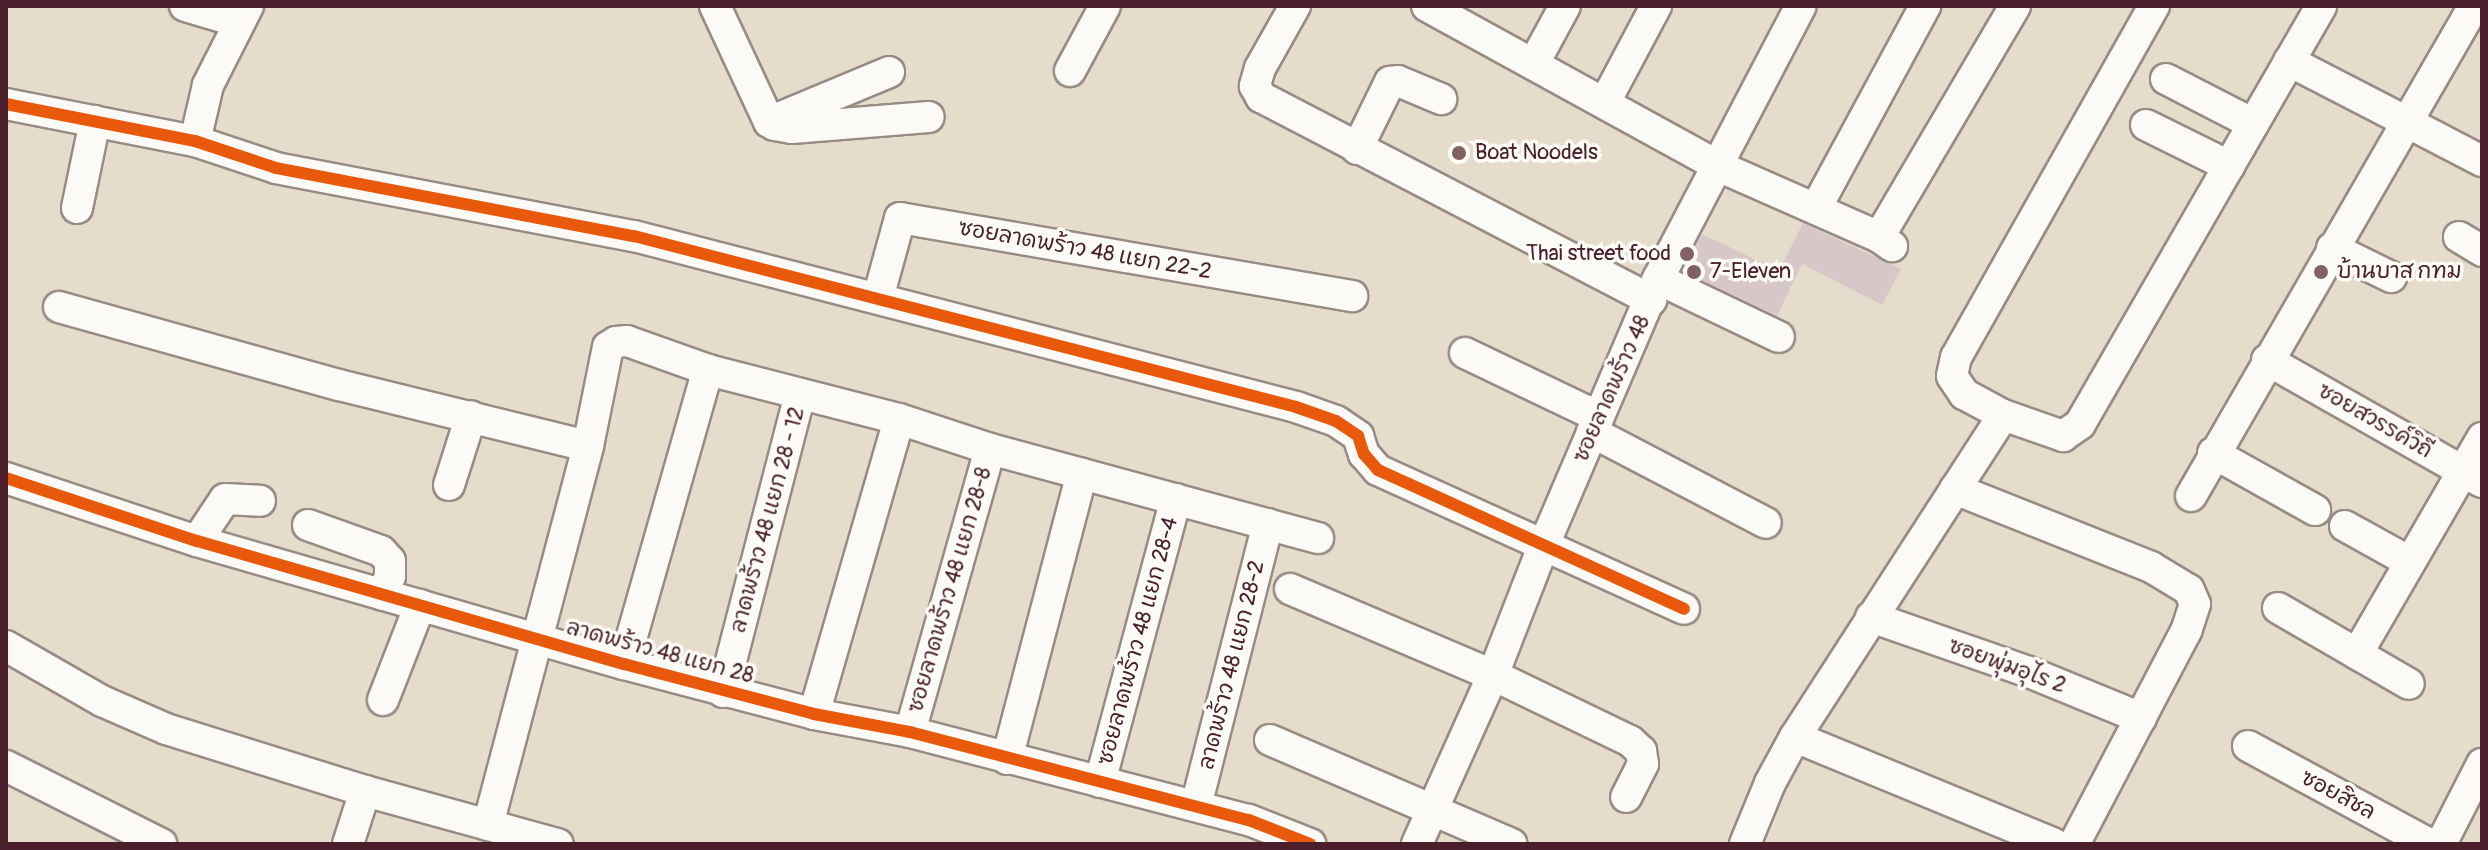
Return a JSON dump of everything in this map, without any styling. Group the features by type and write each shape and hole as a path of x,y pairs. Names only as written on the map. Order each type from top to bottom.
{"street":[{"path":"185,6 244,14 208,85 195,141"},
{"path":"715,6 769,122"},
{"path":"1070,71 1105,6"},
{"name":"ซอยลาดพร้าว 48","path":"1295,6 1260,68 1255,86 1261,97 1357,149 1654,290 1543,547 1493,675 1417,844"},
{"path":"1427,6 1468,16 1534,63 1718,166 1886,241 2015,6"},
{"path":"1534,63 1565,6"},
{"path":"1605,102 1656,6"},
{"path":"1779,337 1654,290 1801,6"},
{"path":"1816,208 1925,6"},
{"path":"2154,6 1956,357 1952,376 1964,394 2003,415 2063,436 2080,424 2321,6"},
{"path":"2191,496 2213,453 2474,6"},
{"path":"2289,61 2482,161"},
{"path":"769,122 889,72"},
{"path":"2166,79 2253,124"},
{"path":"1357,149 1390,82 1398,81 1441,99"},
{"path":"6,104 195,141 276,168 634,236 1296,407 1336,421 1358,436 1364,454 1378,470 1684,609"},
{"path":"769,122 792,128 929,117"},
{"path":"77,208 95,121"},
{"path":"2146,125 2229,166"},
{"name":"ซอยลาดพร้าว 48 แยก 22-2","path":"878,298 900,218 1352,296"},
{"path":"2332,248 2391,277"},
{"path":"59,307 339,385 588,446"},
{"path":"488,825 588,446 608,347 616,342 627,341 708,370 899,419 990,449 1318,538"},
{"path":"1465,353 1766,523"},
{"name":"ซอยสวรรค์วิถี","path":"2267,360 2473,477"},
{"path":"624,664 708,370"},
{"name":"ลาดพร้าว 48 แยก 28 - 12","path":"723,692 800,394"},
{"path":"1745,844 1770,783 1795,737 2003,415"},
{"path":"449,485 471,416"},
{"path":"814,714 899,419"},
{"path":"2357,654 2410,562 2473,477 2482,438"},
{"name":"ซอยลาดพร้าว 48 แยก 28-8","path":"910,732 990,449"},
{"path":"2213,453 2315,510"},
{"path":"1007,759 1082,474"},
{"name":"ลาดพร้าว 48 แยก 28","path":"6,478 197,541 723,692 814,714 910,732 1196,806 1268,826 1310,844"},
{"path":"1955,489 2151,567 2189,590 2195,604 2186,631 2074,844"},
{"path":"197,541 225,499 260,501"},
{"name":"ซอยลาดพร้าว 48 แยก 28-4","path":"1100,782 1176,499"},
{"name":"ลาดพร้าว 48 แยก 28-2","path":"1196,806 1268,524"},
{"path":"308,525 381,551 390,561 390,576 383,595"},
{"path":"2345,526 2410,562"},
{"path":"1290,589 1493,675 1630,741 1641,751 1643,764 1626,797"},
{"path":"383,700 420,605"},
{"path":"2278,608 2409,684"},
{"name":"ซอยพุ่มอุไร 2","path":"1871,617 2029,672 2141,718"},
{"path":"6,646 133,716 365,791 558,844"},
{"path":"1795,737 2054,844"},
{"path":"1270,740 1512,844"},
{"name":"ซอยสิชล","path":"2248,746 2429,844"},
{"path":"2441,844 2482,764"},
{"path":"6,766 161,844"},
{"path":"348,844 365,791"}],"building":[{"path":"1803,223 1901,269 1882,305 1802,264 1777,316 1683,271 1702,234 1779,271"}],"cycle path":[{"path":"6,104 195,141 276,168 634,236 1296,407 1336,421 1358,436 1364,454 1378,470 1684,609"},
{"path":"6,478 197,541 624,664 814,714 910,732 1249,820 1310,844"}],"place":[{"name":"Boat Noodels","path":"1459,153"},
{"name":"Thai street food","path":"1687,254"},
{"name":"7-Eleven","path":"1694,272"},
{"name":"บ้านบาส กทม","path":"2321,272"}]}
